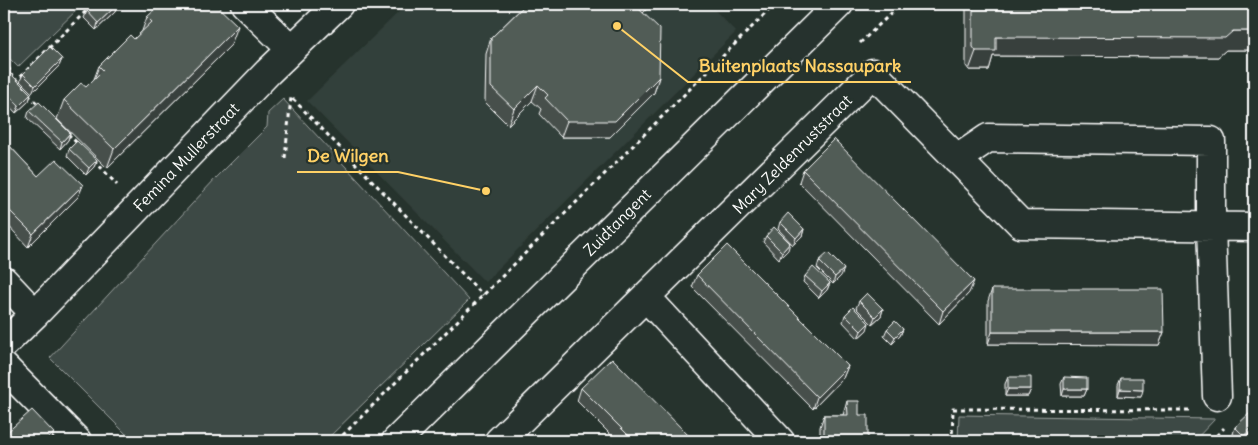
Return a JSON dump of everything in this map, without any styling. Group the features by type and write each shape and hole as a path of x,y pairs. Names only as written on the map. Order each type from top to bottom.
{"street":[{"path":"245,4 291,49"},
{"name":"Femina Mullerstraat","path":"4,344 291,49 339,4"},
{"name":"Zuidtangent","path":"396,441 839,4"},
{"name":"Mary Zeldenruststraat","path":"499,441 873,73 1021,224 1254,227"},
{"path":"957,159 988,138 1211,141 1208,403"},
{"path":"4,281 35,314"},
{"path":"646,297 780,441"},
{"path":"4,367 76,441"}],"path":[{"path":"5,4 4,57 14,81 21,87"},
{"path":"14,81 93,4"},
{"path":"336,441 775,4"},
{"path":"858,45 901,4"},
{"path":"27,94 46,112"},
{"path":"285,158 291,96 483,295"},
{"path":"65,131 85,152"},
{"path":"92,158 139,206"},
{"path":"952,441 953,408 1208,403"},
{"path":"1210,441 1228,424"}],"shaded area":[{"path":"10,4 83,4 18,67 9,58"},
{"path":"407,4 709,4 736,32 485,282 307,101"},
{"path":"283,99 469,300 325,441 133,441 50,358 215,179 267,127 268,113"},
{"path":"959,415 1215,419 1194,441 958,441"}],"building":[{"path":"94,4 117,5 98,23 87,11"},
{"path":"161,4 215,4 238,26 114,149 64,100 81,83 86,87 103,70 99,66 130,35 134,39 152,22 147,17"},
{"path":"526,4 642,4 638,8 660,29 659,77 615,121 567,121 545,98 548,95 538,85 514,109 491,87 491,38"},
{"path":"973,4 1254,4 1254,31 1233,31 1225,38 996,37 996,51 976,51 973,47"},
{"path":"50,47 62,59 35,86 23,74"},
{"path":"9,72 31,94 19,106 4,90 4,77"},
{"path":"39,102 70,133 62,142 29,111"},
{"path":"834,139 974,281 943,311 803,170"},
{"path":"4,140 38,176 56,159 83,185 33,234 4,205"},
{"path":"77,141 97,160 89,168 69,149"},
{"path":"788,213 804,229 796,238 780,222"},
{"path":"774,227 790,243 782,252 766,236"},
{"path":"727,245 848,366 817,397 697,275"},
{"path":"828,253 844,269 835,277 819,261"},
{"path":"813,267 830,283 822,291 805,276"},
{"path":"992,289 1163,289 1164,332 992,332"},
{"path":"867,293 883,309 875,317 859,301"},
{"path":"853,307 869,323 861,331 845,315"},
{"path":"895,321 903,329 895,337 887,329"},
{"path":"612,358 692,441 634,441 581,388"},
{"path":"1008,377 1031,377 1031,389 1008,389"},
{"path":"1064,377 1087,378 1087,389 1064,389"},
{"path":"1121,378 1143,378 1143,390 1120,389"},
{"path":"847,401 859,401 859,415 868,415 868,441 824,441 824,415 848,415"},
{"path":"32,410 54,433 45,441 4,441 4,435"},
{"path":"1252,411 1254,414 1254,430 1251,428 1244,436 1235,427"},
{"path":"562,436 567,441 557,441"}],"place":[{"name":"Buitenplaats Nassaupark","path":"617,26"},
{"name":"De Wilgen","path":"486,191"}]}
